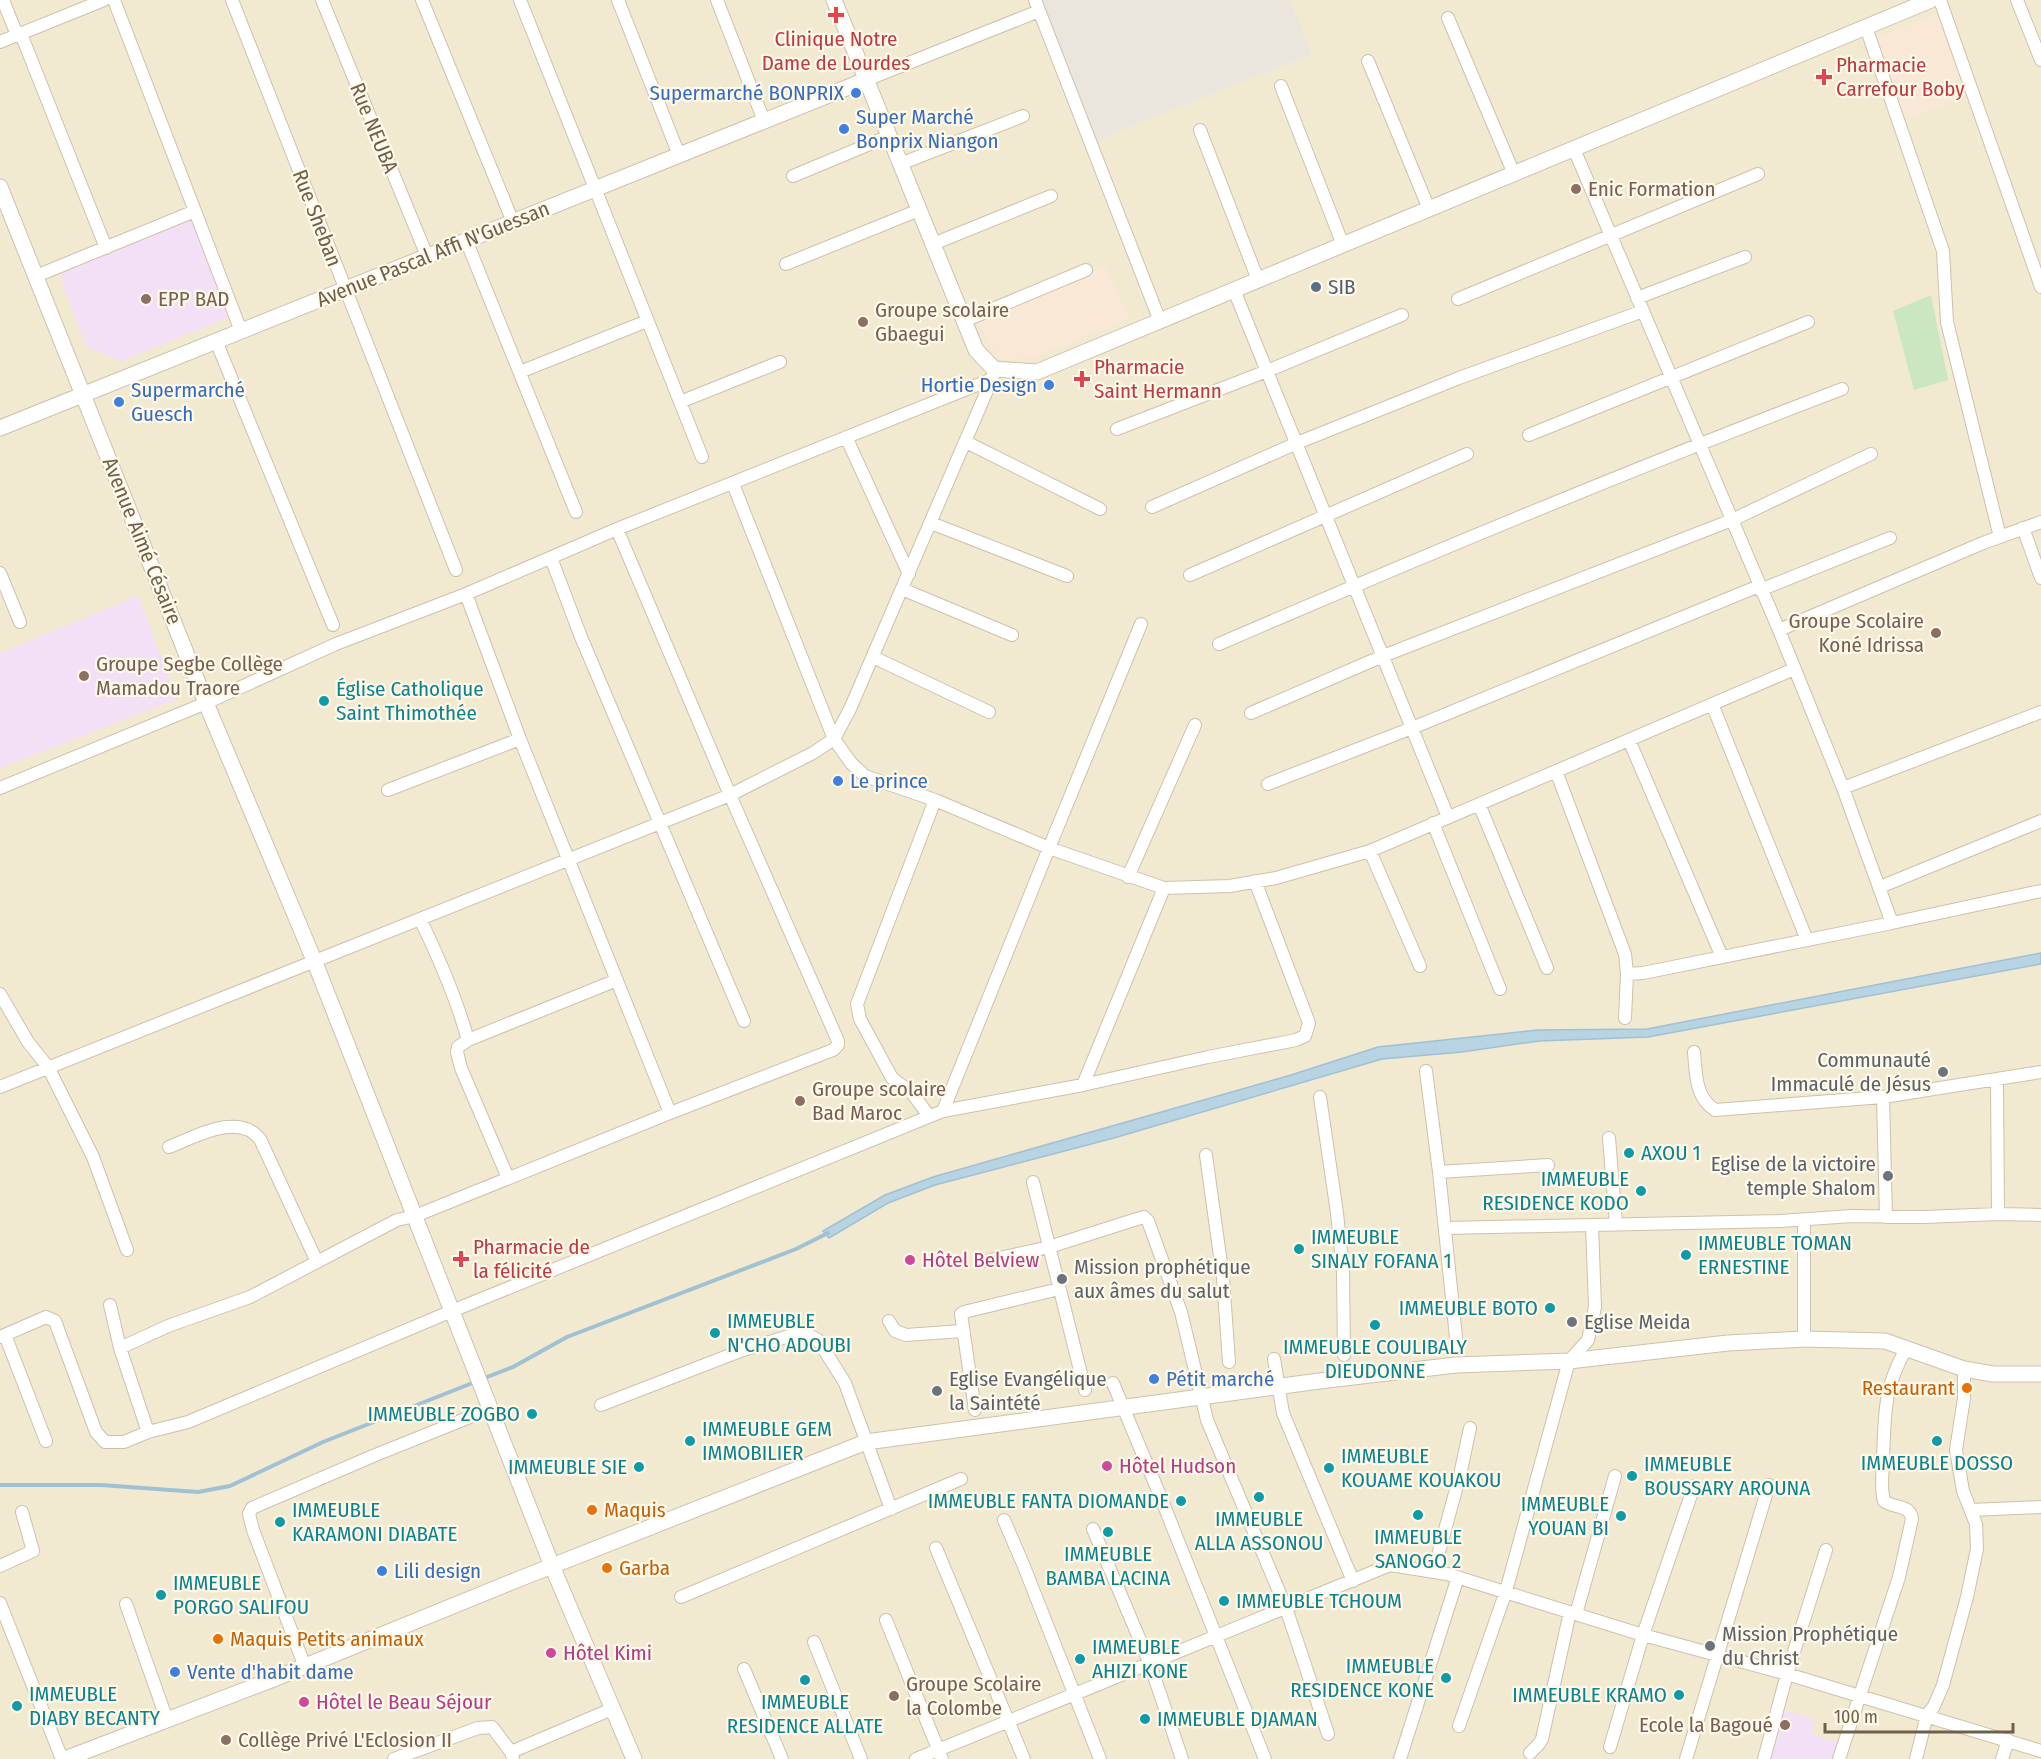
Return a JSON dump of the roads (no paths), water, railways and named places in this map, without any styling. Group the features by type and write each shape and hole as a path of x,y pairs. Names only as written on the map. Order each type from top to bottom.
{"street":[{"path":"3,0 106,248"},
{"path":"0,42 104,0"},
{"path":"114,0 241,331"},
{"name":"Rue Sheban","path":"232,0 456,570"},
{"name":"Rue NEUBA","path":"322,0 427,256"},
{"path":"422,0 513,222"},
{"path":"520,0 702,457"},
{"path":"618,0 679,155"},
{"path":"717,0 764,121"},
{"path":"834,0 976,350 993,374"},
{"path":"0,788 206,703 336,644 466,594 617,529 733,484 993,374 1037,372 1931,0"},
{"path":"1940,0 2041,287"},
{"path":"2017,0 2041,60"},
{"path":"866,80 1037,5 1160,321"},
{"path":"1448,18 1514,174"},
{"path":"1866,27 1943,251 1947,322 2000,537"},
{"path":"1368,61 1429,209"},
{"name":"Avenue Pascal Affi N'Guessan","path":"0,428 866,80"},
{"path":"1281,86 1344,244"},
{"path":"900,164 1023,116"},
{"path":"1200,130 1258,280"},
{"path":"794,176 889,136"},
{"path":"1574,149 1779,630 1843,788 1892,923"},
{"path":"1458,299 1758,174"},
{"name":"Avenue Aimé Césaire","path":"0,187 206,703 314,960 552,1566 634,1759"},
{"path":"933,244 1051,196"},
{"path":"786,264 919,210"},
{"path":"36,276 195,211"},
{"path":"466,240 576,512"},
{"path":"1637,298 1745,257"},
{"path":"964,321 1086,270"},
{"path":"1234,290 1448,817"},
{"path":"1152,507 1297,443 1459,378 1643,311"},
{"path":"1117,429 1267,371 1402,315"},
{"path":"520,372 647,321"},
{"path":"1529,435 1808,322"},
{"path":"216,341 333,625"},
{"path":"680,402 780,362"},
{"path":"0,1087 730,795 813,753 834,739 850,710 993,374"},
{"path":"1219,644 1354,585 1698,444 1842,389"},
{"path":"846,437 909,574"},
{"path":"966,442 1100,509"},
{"path":"1190,575 1467,454"},
{"path":"1251,714 1383,656 1732,520 1871,454"},
{"path":"733,484 834,739 851,763 865,776 935,800 1048,848 1164,888 1230,886 1276,878 1370,851 1794,669"},
{"path":"1779,630 2041,522"},
{"path":"931,523 1067,576"},
{"path":"2023,528 2041,579"},
{"path":"120,1348 168,1326 250,1297 397,1220 415,1216 833,1050 838,1045 617,529"},
{"path":"1268,784 1890,538"},
{"path":"551,558 581,637 744,1021"},
{"path":"0,573 20,622"},
{"path":"902,589 1012,635"},
{"path":"466,594 520,739 670,1113"},
{"path":"943,1111 1141,624"},
{"path":"873,657 989,712"},
{"path":"1712,704 1807,940"},
{"path":"1843,788 2041,712"},
{"path":"1128,877 1195,725"},
{"path":"388,790 520,739"},
{"path":"1629,740 1722,957"},
{"path":"1556,771 1625,954 1627,974 1625,1018"},
{"path":"929,1116 912,1092 892,1078 860,1019 857,1004 935,800"},
{"path":"1479,804 1547,968"},
{"path":"1880,887 2041,821"},
{"path":"1433,824 1500,989"},
{"path":"1370,851 1420,966"},
{"path":"46,1441 2,1336 46,1317 56,1321 96,1432 105,1442 124,1442 148,1432 188,1422 452,1311 943,1111 1083,1085 1296,1040 1305,1036 1310,1023 1255,881"},
{"path":"1083,1085 1164,888"},
{"path":"1627,974 1892,923 2041,891"},
{"path":"420,919 446,974 468,1040"},
{"path":"508,1178 461,1068 458,1047 468,1040 617,980"},
{"path":"0,994 28,1042 48,1067 93,1157 127,1250"},
{"path":"1694,1052 1697,1086 1702,1097 1715,1110 1883,1097 2041,1072"},
{"path":"1426,1071 1457,1347"},
{"path":"1997,1080 1998,1214"},
{"path":"1320,1097 1343,1272 1344,1354"},
{"path":"1883,1097 1886,1216"},
{"path":"169,1147 219,1129 237,1127 250,1130 260,1139 317,1262"},
{"path":"1609,1138 1616,1224"},
{"path":"1206,1155 1224,1278 1229,1362"},
{"path":"1439,1172 1548,1165"},
{"path":"1034,1182 1085,1390"},
{"path":"1445,1228 1804,1220 1852,1216 2041,1215"},
{"path":"986,1261 1049,1247 1143,1217 1148,1221 1181,1312 1207,1420 1286,1608 1328,1734"},
{"path":"1804,1220 1804,1339"},
{"path":"1460,1726 1506,1592 1569,1361 1588,1340 1595,1307 1592,1225"},
{"path":"975,1410 961,1314 1059,1289"},
{"path":"110,1305 120,1348 148,1432"},
{"path":"889,1321 895,1331 906,1335 962,1331"},
{"path":"601,1405 744,1350 799,1334 818,1340 845,1383 891,1509"},
{"path":"0,1603 63,1759 305,1667 866,1442 1279,1386 1456,1365 1569,1361 1728,1343 1804,1339 1885,1341 1964,1369 1994,1374 2041,1374"},
{"path":"1839,1759 1899,1577 1912,1519 1911,1512 1907,1508 1890,1506 1884,1501 1881,1486 1884,1409 1898,1363 1906,1349"},
{"path":"1274,1359 1283,1413 1353,1581"},
{"path":"1916,1759 1927,1715 1934,1706 1943,1685 1967,1597 1977,1549 1976,1524 1963,1491 1956,1450 1964,1398 1964,1369"},
{"path":"1113,1383 1265,1759"},
{"path":"305,1667 253,1530 249,1514 252,1508 490,1409"},
{"path":"1434,1570 1460,1475 1470,1428"},
{"path":"1530,1753 1542,1738 1573,1613 1616,1476"},
{"path":"681,1597 961,1479"},
{"path":"1686,1759 1769,1485"},
{"path":"1610,1748 1643,1635 1694,1486"},
{"path":"1971,1510 2041,1507"},
{"path":"0,1566 33,1551 21,1512"},
{"path":"1004,1520 1076,1694 1100,1759"},
{"path":"1093,1529 1150,1664 1182,1759"},
{"path":"936,1548 1024,1759"},
{"path":"1764,1759 1787,1674 1826,1550"},
{"path":"916,1759 940,1754 1008,1721 1390,1565 1434,1570 1643,1635 1787,1674 2041,1751"},
{"path":"1400,1759 1458,1577"},
{"path":"126,1604 167,1720"},
{"path":"886,1620 940,1754"},
{"path":"814,1642 861,1759"},
{"path":"744,1669 782,1759"},
{"path":"394,1759 478,1728 492,1726 512,1755 612,1709"},
{"path":"2002,1759 2008,1740"}],"water":[{"path":"2041,953 2041,964 1648,1037 1539,1041 1462,1052 1382,1059 1114,1138 935,1185 888,1203 829,1238 823,1231 885,1195 933,1177 1291,1075 1378,1047 1538,1030 1647,1029"}],"waterway":[{"path":"482,1379 513,1367 567,1337 796,1249 828,1233"},
{"path":"0,1485 101,1485 198,1492 230,1486 323,1442 475,1382"}],"place":[{"name":"Clinique Notre Dame de Lourdes","path":"836,15"},
{"name":"Pharmacie Carrefour Boby","path":"1824,77"},
{"name":"Supermarché BONPRIX","path":"856,93"},
{"name":"Super Marché Bonprix Niangon","path":"844,129"},
{"name":"Enic Formation","path":"1576,189"},
{"name":"SIB","path":"1316,287"},
{"name":"EPP BAD","path":"146,299"},
{"name":"Groupe scolaire Gbaegui","path":"863,322"},
{"name":"Pharmacie Saint Hermann","path":"1082,379"},
{"name":"Hortie Design","path":"1049,385"},
{"name":"Supermarché Guesch","path":"119,402"},
{"name":"Groupe Scolaire Koné Idrissa","path":"1936,633"},
{"name":"Groupe Segbe Collège Mamadou Traore","path":"84,676"},
{"name":"Église Catholique Saint Thimothée","path":"324,701"},
{"name":"Le prince","path":"838,781"},
{"name":"Communauté Immaculé de Jésus","path":"1943,1072"},
{"name":"Groupe scolaire Bad Maroc","path":"800,1101"},
{"name":"AXOU 1","path":"1629,1153"},
{"name":"Eglise de la victoire temple Shalom","path":"1888,1176"},
{"name":"IMMEUBLE RESIDENCE KODO","path":"1641,1191"},
{"name":"IMMEUBLE SINALY FOFANA 1","path":"1299,1249"},
{"name":"IMMEUBLE TOMAN ERNESTINE","path":"1686,1255"},
{"name":"Pharmacie de la félicité","path":"461,1259"},
{"name":"Hôtel Belview","path":"910,1260"},
{"name":"Mission prophétique aux âmes du salut","path":"1062,1279"},
{"name":"IMMEUBLE BOTO","path":"1550,1308"},
{"name":"Eglise Meida","path":"1572,1322"},
{"name":"IMMEUBLE COULIBALY DIEUDONNE","path":"1375,1325"},
{"name":"IMMEUBLE N'CHO ADOUBI","path":"715,1333"},
{"name":"Pétit marché","path":"1154,1379"},
{"name":"Restaurant","path":"1967,1388"},
{"name":"Eglise Evangélique la Saintété","path":"937,1391"},
{"name":"IMMEUBLE ZOGBO","path":"532,1414"},
{"name":"IMMEUBLE GEM IMMOBILIER","path":"690,1441"},
{"name":"IMMEUBLE DOSSO","path":"1937,1441"},
{"name":"Hôtel Hudson","path":"1107,1466"},
{"name":"IMMEUBLE SIE","path":"639,1467"},
{"name":"IMMEUBLE KOUAME KOUAKOU","path":"1329,1468"},
{"name":"IMMEUBLE BOUSSARY AROUNA","path":"1632,1476"},
{"name":"IMMEUBLE ALLA ASSONOU","path":"1259,1497"},
{"name":"IMMEUBLE FANTA DIOMANDE","path":"1181,1501"},
{"name":"Maquis","path":"592,1510"},
{"name":"IMMEUBLE SANOGO 2","path":"1418,1515"},
{"name":"IMMEUBLE YOUAN BI","path":"1621,1516"},
{"name":"IMMEUBLE KARAMONI DIABATE","path":"280,1522"},
{"name":"IMMEUBLE BAMBA LACINA","path":"1108,1532"},
{"name":"Garba","path":"607,1568"},
{"name":"Lili design","path":"382,1571"},
{"name":"IMMEUBLE PORGO SALIFOU","path":"161,1595"},
{"name":"IMMEUBLE TCHOUM","path":"1224,1601"},
{"name":"Maquis Petits animaux","path":"218,1639"},
{"name":"Mission Prophétique du Christ","path":"1710,1646"},
{"name":"Hôtel Kimi","path":"551,1653"},
{"name":"IMMEUBLE AHIZI KONE","path":"1080,1659"},
{"name":"Vente d'habit dame","path":"175,1672"},
{"name":"IMMEUBLE RESIDENCE KONE","path":"1446,1678"},
{"name":"IMMEUBLE RESIDENCE ALLATE","path":"805,1680"},
{"name":"IMMEUBLE KRAMO","path":"1679,1695"},
{"name":"Groupe Scolaire la Colombe","path":"894,1696"},
{"name":"Hôtel le Beau Séjour","path":"304,1702"},
{"name":"IMMEUBLE DIABY BECANTY","path":"17,1706"},
{"name":"IMMEUBLE DJAMAN","path":"1145,1719"},
{"name":"Ecole la Bagoué","path":"1785,1725"},
{"name":"Collège Privé L'Eclosion II","path":"226,1740"}]}
